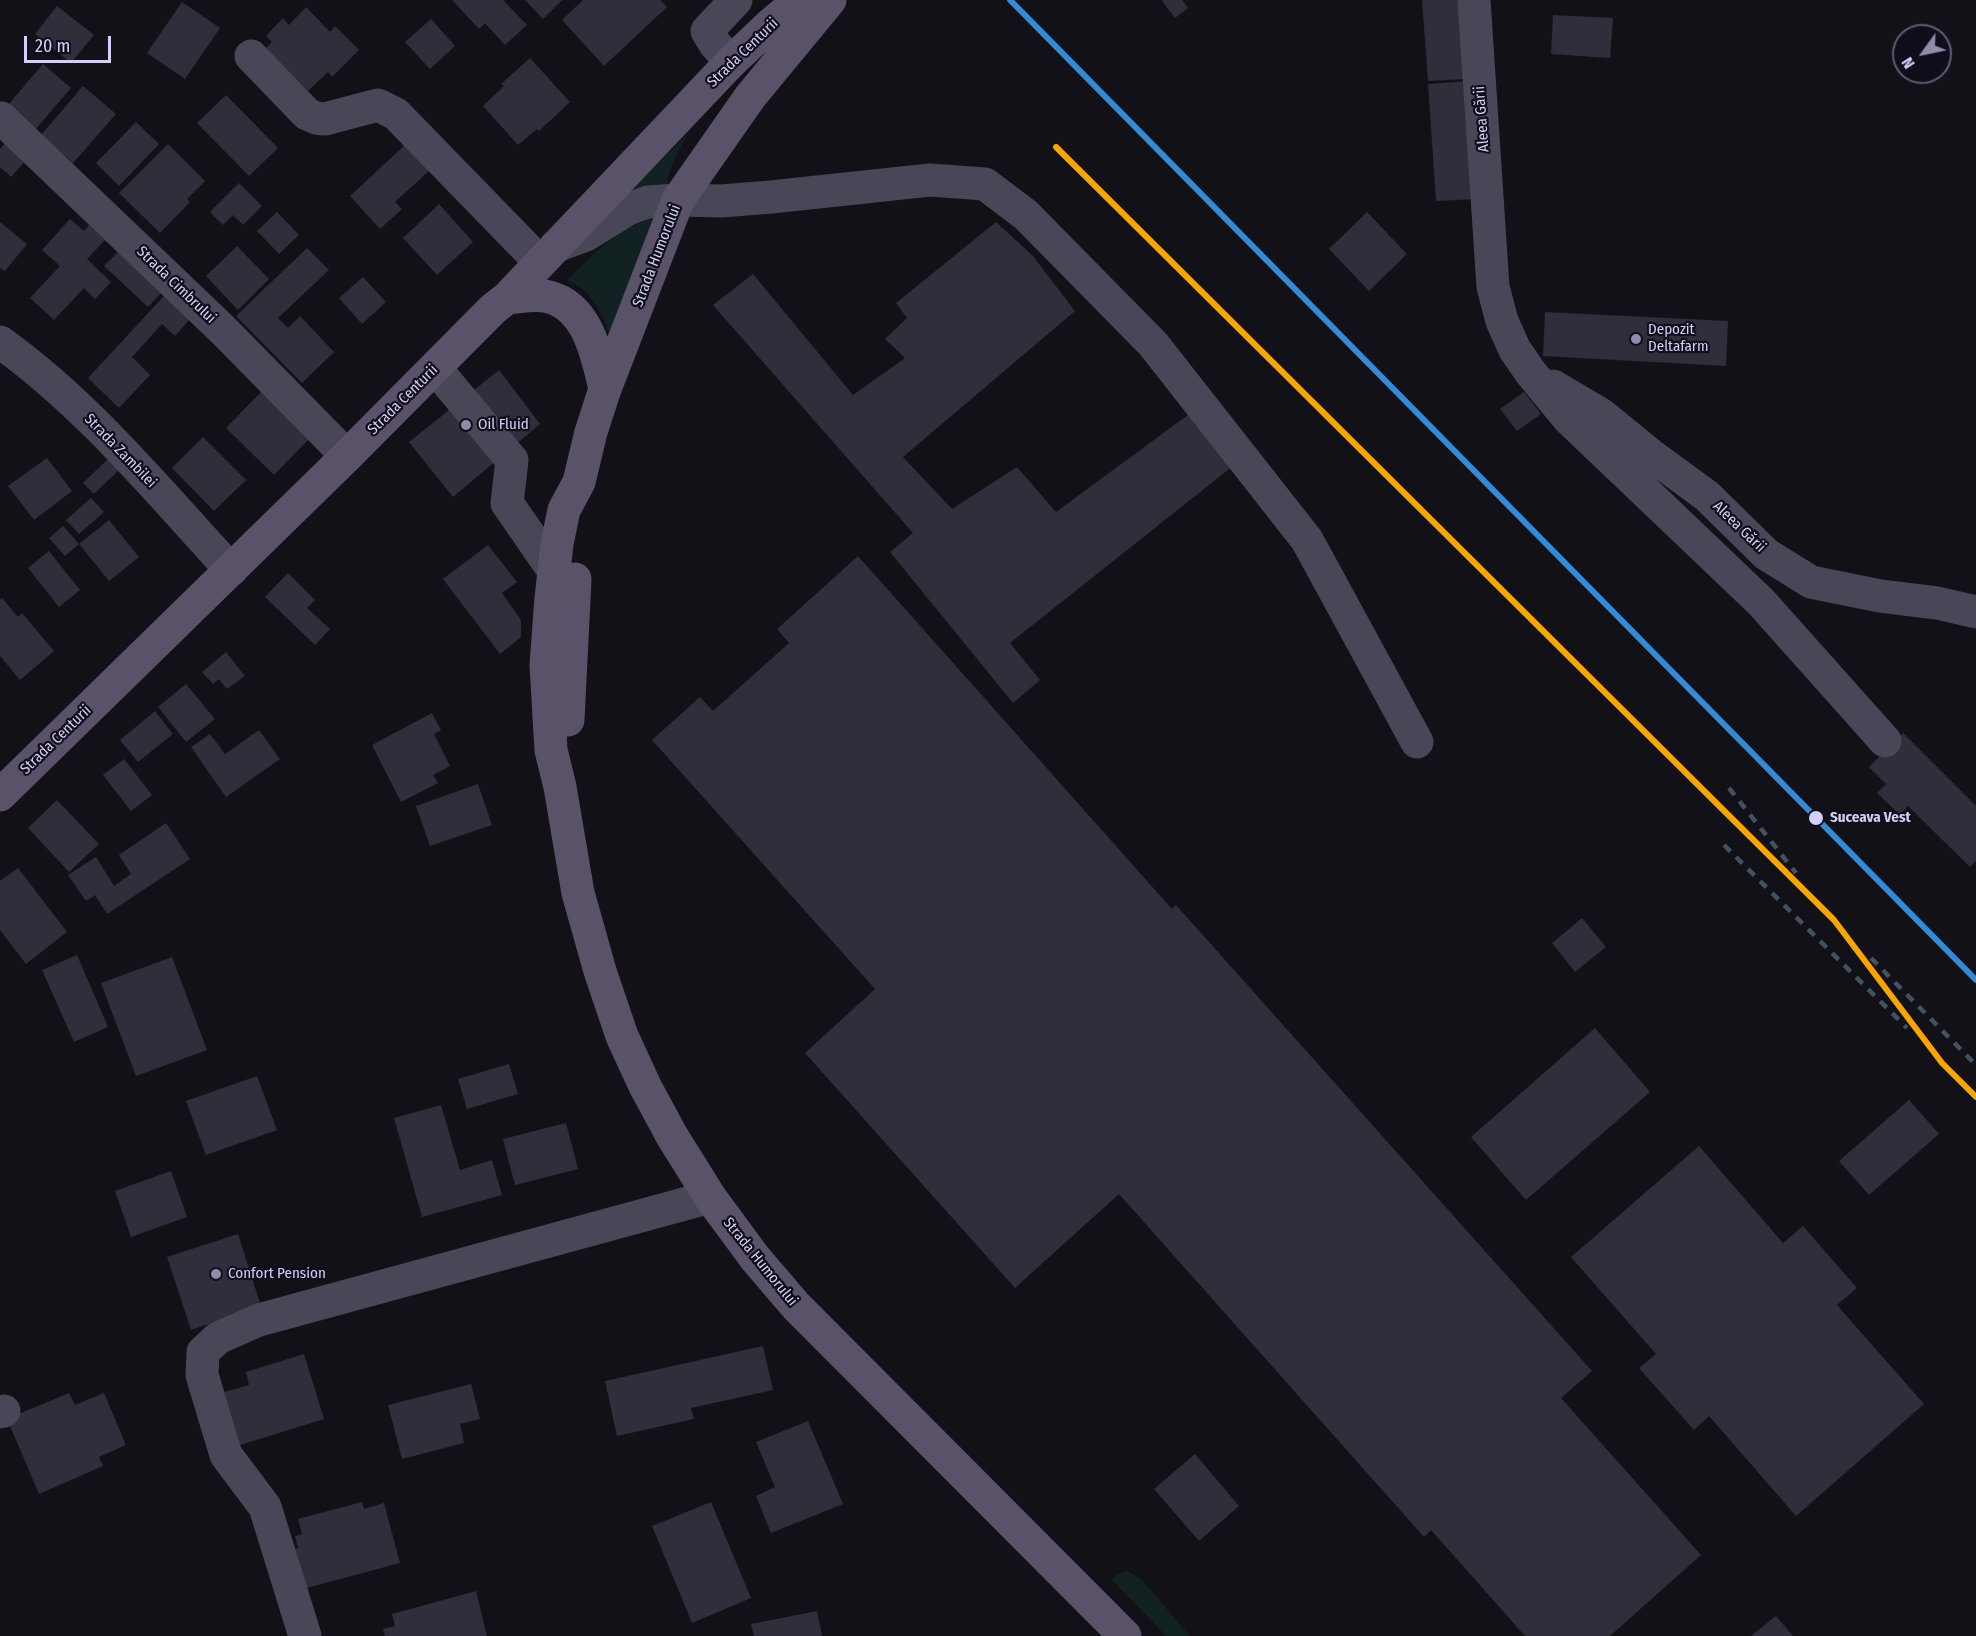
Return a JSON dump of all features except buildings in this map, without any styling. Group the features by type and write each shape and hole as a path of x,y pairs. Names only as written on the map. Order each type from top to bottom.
{"main road":[{"name":"Strada Centurii","path":"0,795 347,456 493,309 507,298 731,62 800,0"},
{"name":"Strada Humorului","path":"830,0 750,96 678,200 605,389 591,432 579,482 564,510 554,571 546,665 551,750 560,787 578,893 600,971 622,1036 672,1136 710,1197 754,1258 796,1306 1125,1636"},
{"path":"678,200 686,158 701,131 752,68 771,24"},
{"path":"507,298 547,296 561,301 573,312 586,328 596,347 605,389"},
{"name":"Strada Humorului","path":"560,787 567,751 573,604 580,511 579,482"}],"street":[{"path":"731,62 707,31 736,0"},
{"name":"Aleea Gării","path":"1474,0 1493,288 1502,321 1515,350 1531,374 1568,418 1761,602 1885,741"},
{"path":"251,56 307,114 316,118 325,119 378,105 396,114 548,254 586,235 628,209 648,202 721,201 930,180 985,184 1026,215 1153,344 1307,540 1417,742"},
{"name":"Strada Cimbrului","path":"1,118 223,330 347,456"},
{"name":"Strada Zambilei","path":"0,342 58,389 93,422 231,570"},
{"path":"435,368 512,460 507,503 554,571"},
{"name":"Aleea Gării","path":"1531,374 1602,415 1707,496 1766,554 1811,582 1880,596 1937,603 1976,612"},
{"path":"305,1636 265,1507 226,1455 202,1375 203,1352 218,1338 260,1320 710,1197"}],"shaded area":[{"path":"688,134 674,160 667,188 653,186 632,189"},
{"path":"663,216 611,339 600,312 590,297 576,284 567,280 599,249 621,232"},
{"path":"1128,1571 1142,1580 1190,1636 1166,1636 1111,1579 1119,1573"}],"railway":[{"path":"1056,147 1834,920 1942,1063 1976,1097"},
{"path":"1729,788 1796,873"},
{"path":"1724,845 1907,1028"},
{"path":"1871,958 1976,1065"}],"transit line":[{"path":"1010,0 1976,980"},
{"path":"1056,147 1834,920 1942,1063 1976,1097"}],"place":[{"name":"Depozit Deltafarm","path":"1636,339"},
{"name":"Oil Fluid","path":"466,425"},
{"name":"Suceava Vest","path":"1816,818"},
{"name":"Confort Pension","path":"216,1274"}]}
